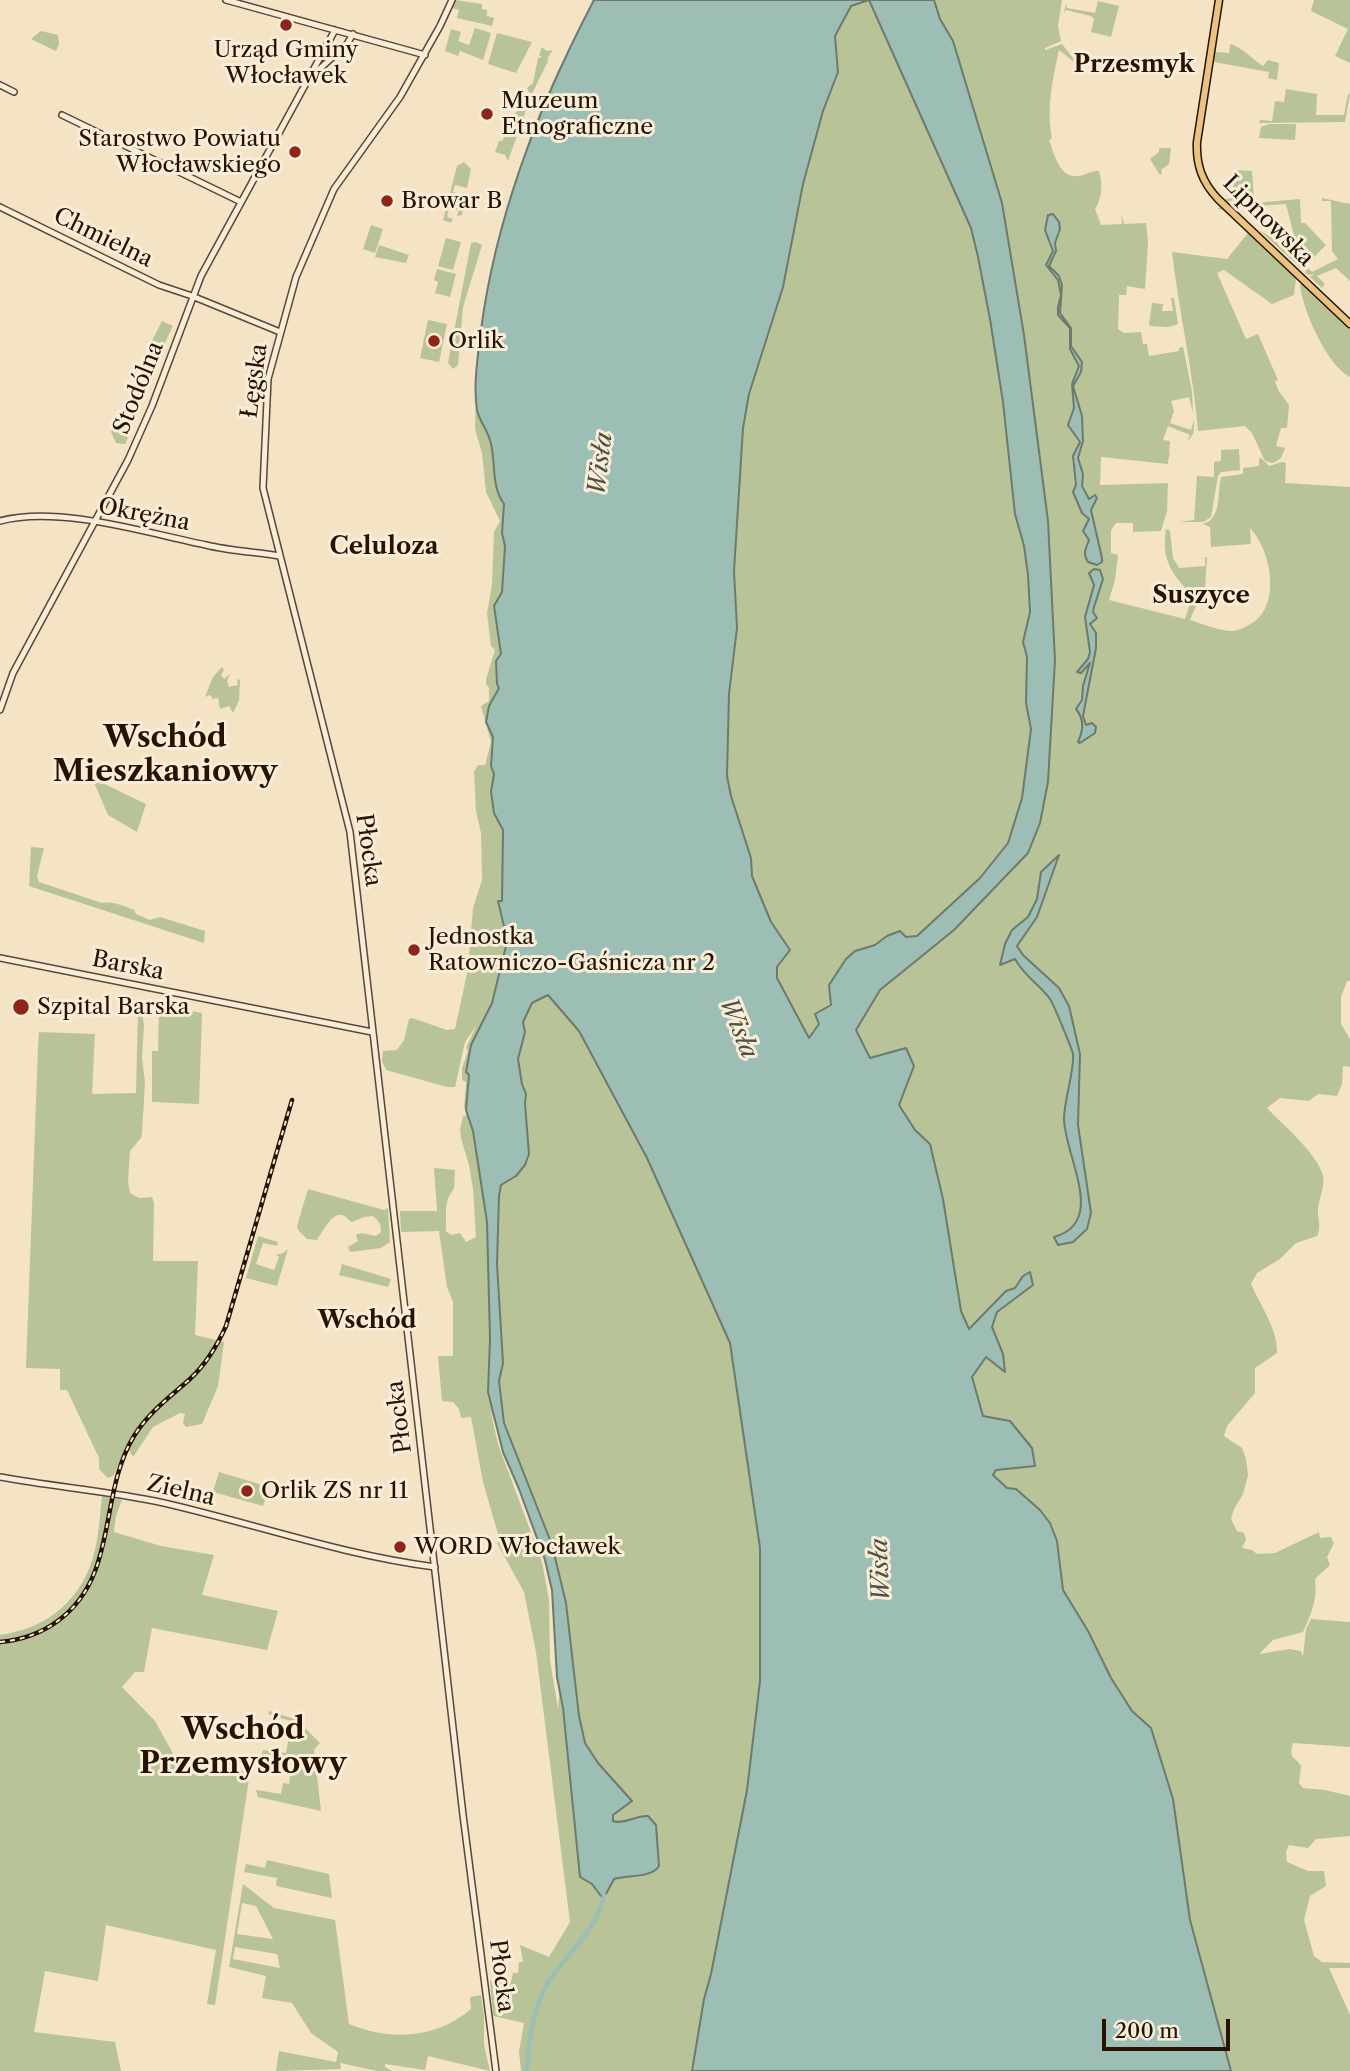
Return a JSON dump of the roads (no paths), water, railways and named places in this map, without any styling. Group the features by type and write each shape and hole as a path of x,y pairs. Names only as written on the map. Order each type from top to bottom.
{"main road":[{"name":"Lipnowska","path":"1219,0 1197,142 1197,160 1202,177 1218,199 1350,324"}],"street":[{"path":"226,0 425,55"},
{"name":"Łęgska","path":"343,802 263,483 268,379 295,279 334,189 394,107 425,55 452,0"},
{"name":"Stodólna","path":"0,710 13,673 95,523 148,417 201,276 335,30"},
{"name":"Stodólna","path":"309,78 347,44 353,34"},
{"path":"0,85 14,92"},
{"path":"62,115 241,202"},
{"name":"Chmielna","path":"0,207 166,287 280,332"},
{"name":"Okrężna","path":"0,521 38,516 95,523 209,546 280,555"},
{"name":"Płocka","path":"343,802 350,832 461,1802 496,2071"},
{"name":"Barska","path":"0,958 372,1032"},
{"name":"Zielna","path":"0,1477 149,1500 326,1546 435,1567"}],"water":[{"name":"Wisła","path":"594,0 869,0 934,0 940,19 953,41 1002,203 1024,335 1048,521 1055,660 1048,782 1040,823 1028,853 954,930 880,990 856,1030 870,1058 906,1048 914,1066 899,1105 915,1130 930,1144 943,1199 961,1311 969,1329 1006,1291 1015,1288 1023,1276 1030,1272 1033,1285 997,1312 992,1327 1003,1354 1005,1372 986,1357 972,1377 983,1416 1010,1421 1032,1448 1035,1466 996,1470 993,1475 1007,1488 1016,1489 1040,1510 1050,1523 1057,1541 1063,1590 1132,1711 1151,1728 1173,1799 1190,1920 1231,2071 692,2071 747,1790 760,1681 760,1548 730,1343 647,1158 579,1031 548,995 532,1003 523,1022 525,1032 518,1059 526,1094 529,1154 525,1165 516,1176 501,1185 499,1196 497,1264 503,1363 499,1381 504,1423 552,1545 566,1603 579,1716 585,1743 598,1763 632,1801 613,1815 613,1821 621,1822 648,1816 656,1825 659,1866 651,1873 614,1879 606,1894 601,1896 592,1884 580,1877 563,1708 557,1677 552,1590 545,1560 503,1452 488,1392 490,1339 487,1222 473,1131 466,1110 469,1075 466,1072 471,1045 492,1003 506,946 498,901 502,901 503,830 494,813 491,792 494,774 491,766 493,737 486,722 489,706 499,688 496,661 501,654 494,606 502,592 504,504 495,483 490,440 477,410 477,360 488,287 509,202 538,119","holes":["869,0 971,228 990,319 1003,402 1015,514 1024,546 1028,575 1030,612 1023,642 1027,657 1026,703 1031,729 1022,798 1008,843 980,878 917,936 906,937 900,931 875,945 855,951 846,959 829,985 831,1005 815,1014 819,1024 809,1038 777,978 777,967 790,950 771,922 752,876 751,858 727,776 729,694 737,628 734,571 743,428 749,394 783,287 803,184 823,111 838,72 835,36 851,6"]},
{"path":"1053,214 1060,229 1055,243 1056,251 1049,266 1059,276 1062,285 1060,313 1071,328 1071,346 1082,362 1081,372 1073,386 1082,416 1083,441 1078,458 1083,474 1082,486 1089,499 1095,495 1097,498 1091,510 1102,558 1102,562 1097,565 1088,562 1085,556 1089,540 1083,531 1089,519 1082,513 1073,492 1076,485 1073,456 1080,442 1068,425 1074,408 1072,384 1079,366 1070,349 1070,328 1058,315 1061,295 1058,280 1046,265 1053,251 1045,230 1048,215"},
{"path":"1094,569 1100,570 1103,579 1093,612 1097,618 1090,624 1096,633 1096,648 1083,716 1086,725 1092,723 1096,727 1095,733 1080,743 1082,721 1076,709 1082,700 1090,663 1081,673 1077,672 1088,659 1090,652 1085,617 1094,585 1089,573"},
{"path":"1059,855 1037,917 1017,946 1023,955 1059,988 1069,1006 1080,1054 1078,1125 1091,1213 1087,1229 1073,1242 1058,1245 1054,1237 1070,1229 1078,1217 1081,1203 1064,1118 1073,1054 1046,994 1015,959 1000,965 1012,930 1028,917 1037,899 1041,872"}],"waterway":[{"path":"527,2071 532,2025 539,2002 549,1981 596,1919 604,1895"}],"railway":[{"path":"0,1642 16,1640 52,1625 78,1602 91,1581 100,1558 123,1459 134,1436 153,1412 201,1367 226,1326 292,1100"}],"place":[{"name":"Urząd Gminy Włocławek","path":"286,25"},
{"name":"Muzeum Etnograficzne","path":"487,114"},
{"name":"Starostwo Powiatu Włocławskiego","path":"295,152"},
{"name":"Browar B","path":"387,201"},
{"name":"Orlik","path":"434,341"},
{"name":"Jednostka Ratowniczo-Gaśnicza nr 2","path":"414,950"},
{"name":"Szpital Barska","path":"21,1007"},
{"name":"Orlik ZS nr 11","path":"247,1491"},
{"name":"WORD Włocławek","path":"400,1547"}],"district":[{"name":"Przesmyk","path":"1134,65"},
{"name":"Celuloza","path":"384,547"},
{"name":"Suszyce","path":"1201,596"},
{"name":"Wschód Mieszkaniowy","path":"165,755"},
{"name":"Wschód","path":"367,1321"},
{"name":"Wschód Przemysłowy","path":"243,1747"}]}
